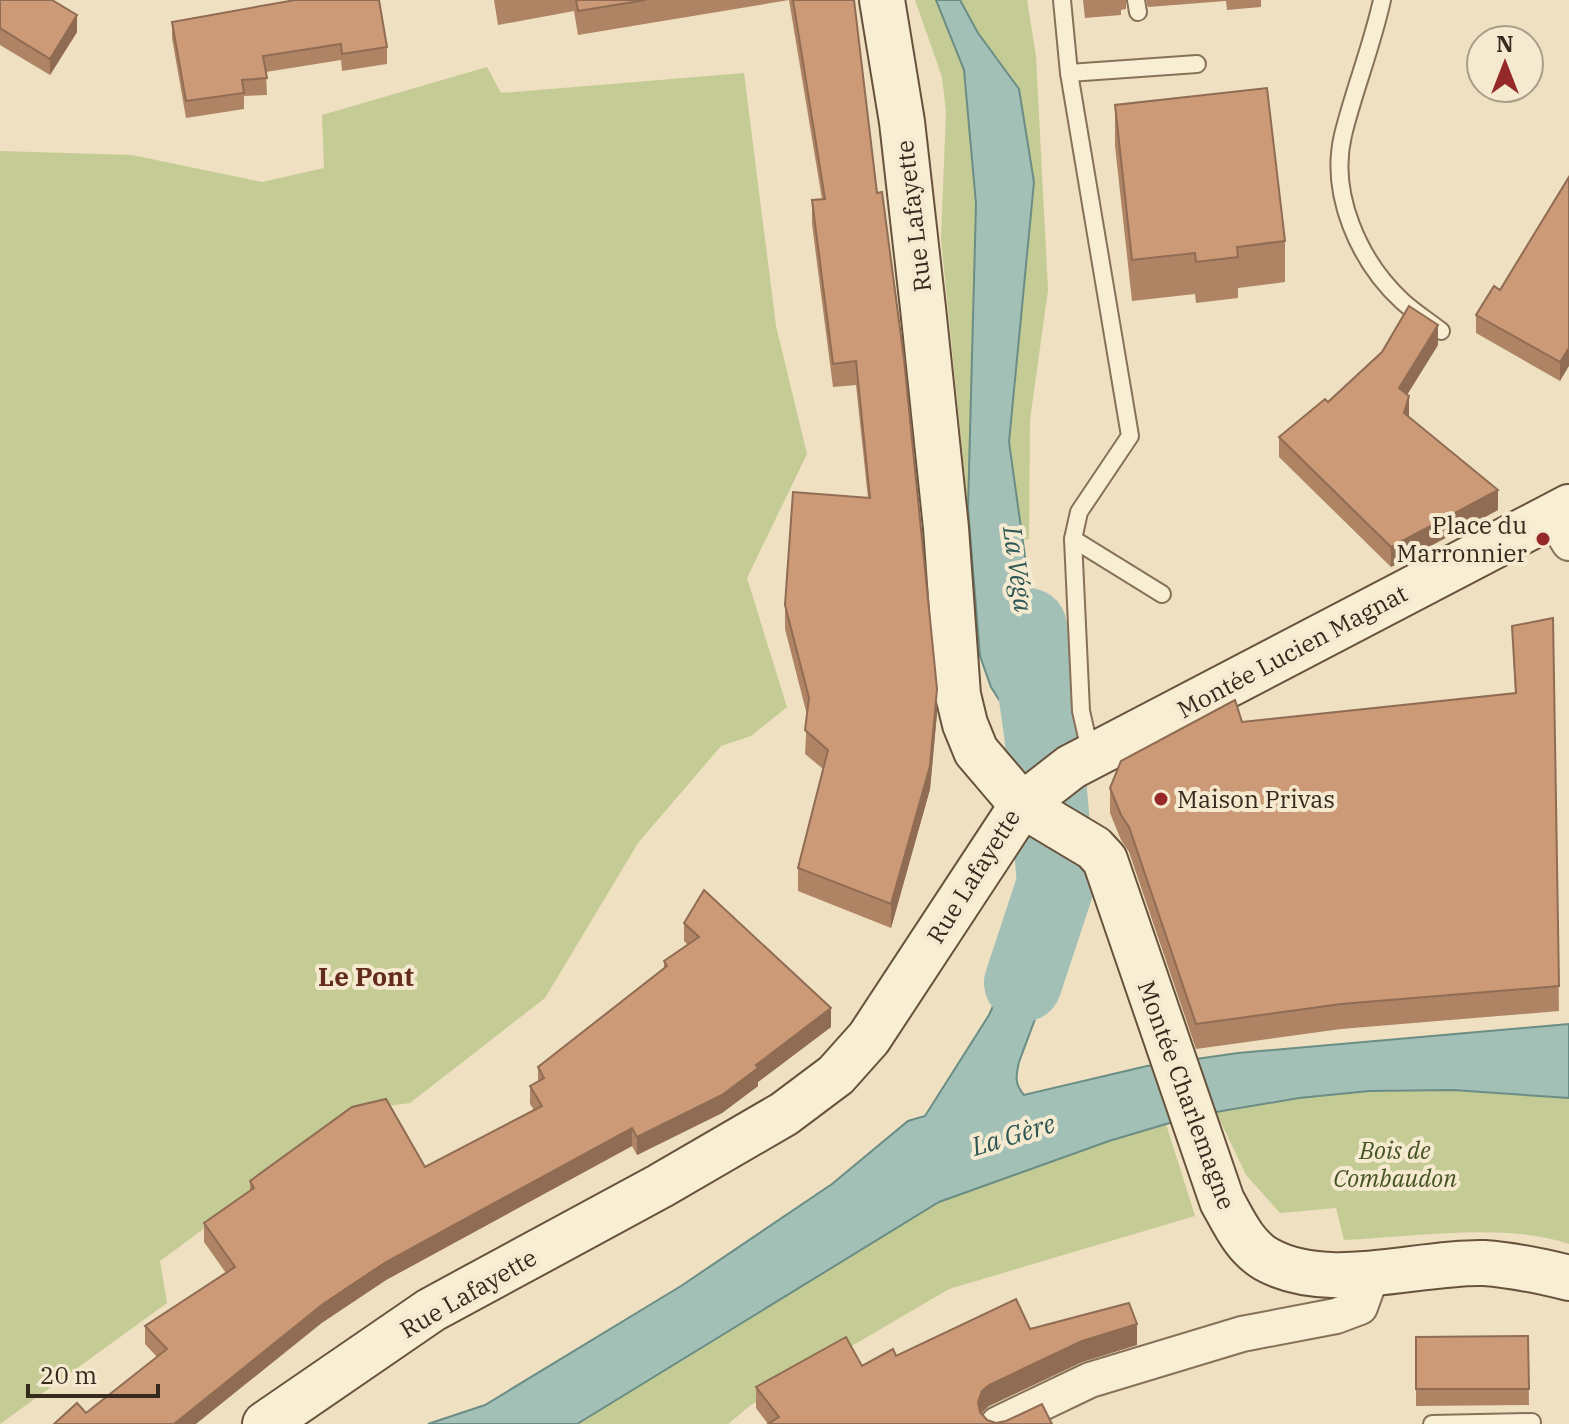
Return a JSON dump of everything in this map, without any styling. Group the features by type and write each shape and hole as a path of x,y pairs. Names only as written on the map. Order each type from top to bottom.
{"main road":[{"name":"Rue Lafayette","path":"265,1424 431,1310 784,1114 836,1075 869,1038 1022,805 976,751 958,695 946,528 923,308 902,122 882,0"},
{"name":"Montée Lucien Magnat","path":"1022,805 1081,762 1563,522"},
{"name":"Montée Charlemagne","path":"1022,805 1094,848 1105,860 1222,1201 1244,1240 1265,1258 1290,1269 1329,1274 1372,1274 1483,1263 1569,1278"}],"street":[{"path":"998,1424 1090,1380 1242,1334 1336,1316 1360,1307 1372,1274"}],"lane":[{"path":"1062,0 1069,73 1130,436 1079,512 1073,539 1081,762"},
{"path":"1382,0 1342,138 1340,171 1344,200 1355,234 1372,267 1402,301 1441,331"},
{"path":"1069,73 1197,64"},
{"path":"1073,539 1162,594"},
{"path":"1432,1424 1532,1422"}],"green space":[{"path":"915,0 1027,0 1036,56 1048,290 1030,420 1029,539 1006,542 968,509 941,239 946,112 942,77"},
{"path":"487,67 501,93 744,73 776,326 807,454 747,578 787,707 751,736 721,746 638,843 545,998 410,1103 366,1109 160,1261 167,1303 0,1424 0,151 132,155 262,182 324,168 322,115"},
{"name":"Bois de Combaudon","path":"1453,1090 1569,1098 1569,1244 1544,1237 1488,1232 1344,1240 1336,1208 1280,1213 1246,1175 1216,1112 1299,1098 1369,1091"},
{"path":"1166,1124 1195,1216 949,1289 751,1405 728,1424 577,1424 939,1202 1109,1141"}],"water":[{"path":"936,0 960,0 978,33 1019,89 1034,182 1009,442 1048,721 1043,733 1010,717 991,687 980,656 968,509 976,204 964,70"},
{"name":"La Gère","path":"1049,883 1059,883 1069,928 1019,1062 1017,1079 1024,1095 1147,1066 1238,1053 1569,1024 1569,1098 1453,1090 1369,1091 1299,1098 1166,1124 1109,1141 939,1202 577,1424 428,1424 485,1405 681,1286 832,1184 908,1121 925,1116 989,1015"}],"building":[{"path":"0,0 52,0 77,15 50,59 0,28"},
{"path":"295,0 379,0 387,47 342,54 341,44 263,56 267,78 242,80 244,93 186,101 172,22"},
{"path":"576,0 646,0 578,11"},
{"path":"793,0 854,0 877,193 882,192 904,359 937,689 930,766 891,904 798,868 828,750 805,730 809,698 785,605 793,492 870,498 856,361 833,364 812,200 825,199"},
{"path":"1267,88 1285,241 1237,247 1238,257 1196,262 1195,253 1132,260 1115,105"},
{"path":"1569,177 1569,348 1560,362 1476,315 1494,286 1500,290"},
{"path":"1409,306 1438,325 1399,388 1409,396 1404,413 1498,490 1391,547 1279,437 1325,399 1328,402 1382,352"},
{"path":"1553,618 1559,986 1341,1004 1196,1024 1129,827 1110,788 1121,761 1235,700 1242,722 1516,693 1512,626"},
{"path":"704,890 831,1008 722,1095 637,1137 632,1128 386,1262 323,1304 174,1424 54,1424 77,1403 86,1413 167,1349 145,1326 235,1267 204,1223 254,1188 250,1181 352,1107 386,1099 425,1167 542,1106 530,1086 544,1078 538,1067 667,966 664,961 699,937 684,923"},
{"path":"1016,1299 1030,1329 1129,1303 1137,1324 1082,1341 982,1391 978,1402 980,1412 987,1420 996,1423 1006,1421 1042,1404 1052,1424 768,1424 779,1417 756,1387 846,1337 862,1366 893,1349 896,1356"},
{"path":"1528,1336 1529,1389 1416,1389 1416,1337"}],"waterway":[{"name":"La Véga","path":"1023,983 1056,883 1043,733 1028,627"}],"place":[{"name":"Place du Marronnier","path":"1543,539"},
{"name":"Maison Privas","path":"1161,799"}],"district":[{"name":"Le Pont","path":"366,976"}]}
